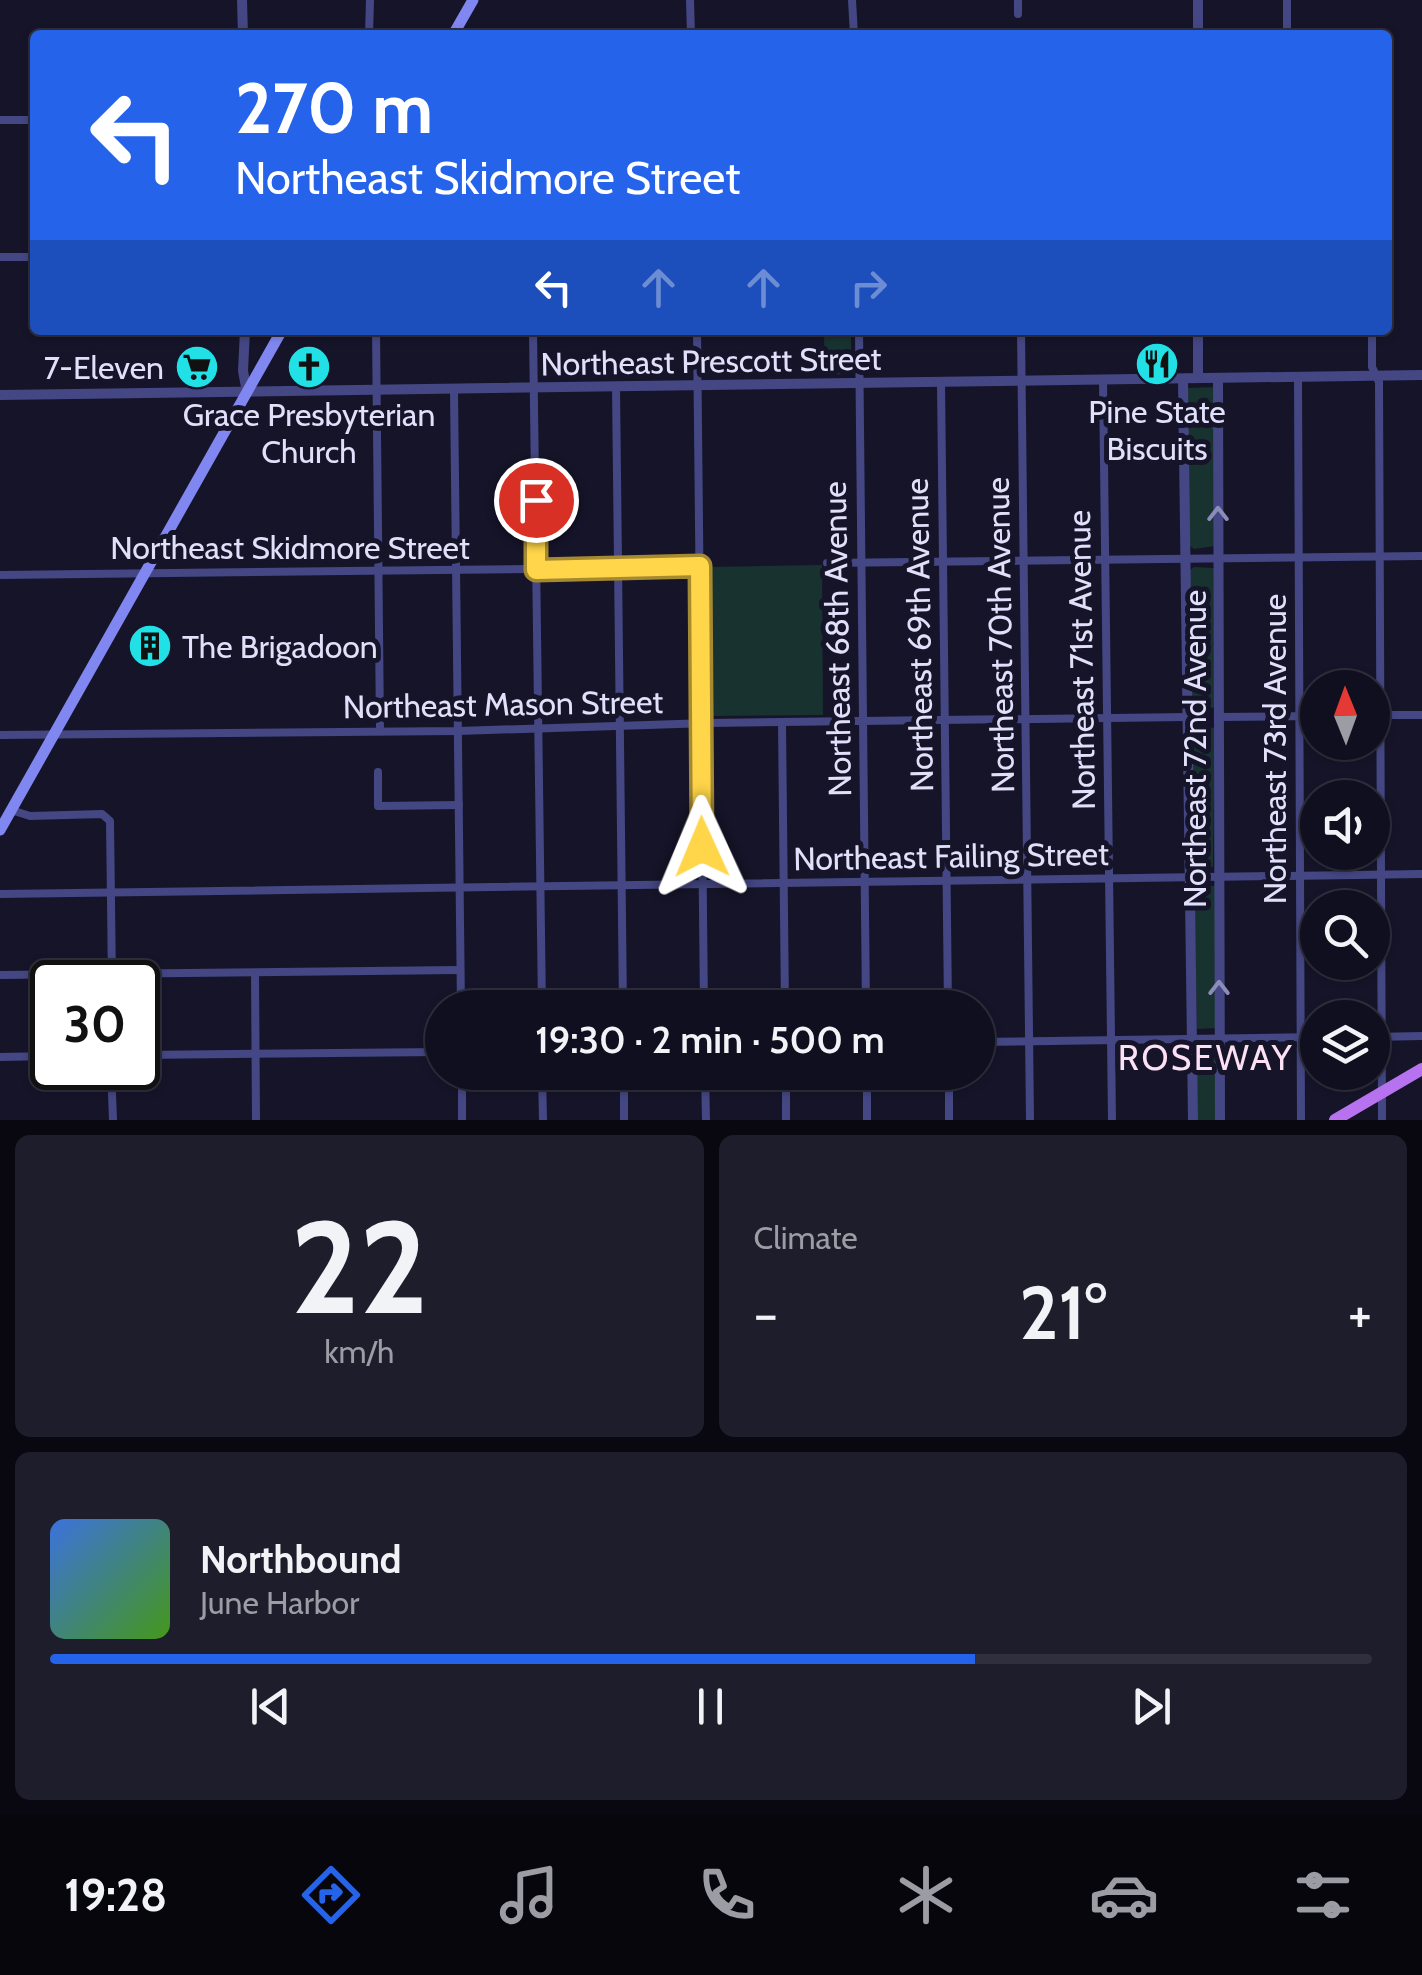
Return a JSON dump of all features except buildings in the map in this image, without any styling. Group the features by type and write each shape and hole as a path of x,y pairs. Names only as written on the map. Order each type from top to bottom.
{"main road":[{"path":"455,30 472,0"},
{"path":"0,830 279,335"},
{"path":"1335,1120 1422,1070"}],"street":[{"path":"242,0 243,30"},
{"path":"369,30 370,0"},
{"path":"690,0 691,30"},
{"path":"852,0 854,30"},
{"path":"1018,0 1018,14"},
{"path":"1198,0 1198,30"},
{"path":"1287,0 1287,30"},
{"path":"0,120 30,120"},
{"path":"0,257 30,257"},
{"path":"245,335 246,392"},
{"path":"376,335 380,730"},
{"path":"533,335 542,990"},
{"path":"697,335 704,990"},
{"name":"Northeast 68th Avenue","path":"859,335 866,990"},
{"name":"Northeast 70th Avenue","path":"1021,335 1030,1120"},
{"path":"1198,335 1198,378"},
{"path":"1372,335 1372,367 1379,382 1377,670"},
{"name":"Northeast Prescott Street","path":"0,395 1422,375"},
{"name":"Northeast 73rd Avenue","path":"1298,377 1300,1000"},
{"name":"Northeast 72nd Avenue","path":"1218,378 1220,1120"},
{"name":"Northeast 72nd Avenue","path":"1184,379 1192,1120"},
{"name":"Northeast 71st Avenue","path":"1103,380 1112,1120"},
{"name":"Northeast 69th Avenue","path":"941,382 948,990"},
{"path":"616,387 623,990"},
{"path":"454,390 461,990"},
{"path":"826,564 1422,556"},
{"name":"Northeast Skidmore Street","path":"0,575 700,566"},
{"path":"1390,715 1422,715"},
{"path":"1219,717 1299,716"},
{"name":"Northeast Mason Street","path":"0,735 1187,717"},
{"path":"782,722 785,990"},
{"path":"1377,760 1381,874 1378,1000"},
{"path":"378,772 378,806 459,805"},
{"path":"11,810 30,816 107,816 112,826 112,960"},
{"name":"Northeast Failing Street","path":"0,894 1422,874"},
{"path":"160,977 460,970"},
{"path":"256,973 256,1120"},
{"path":"0,975 30,976"},
{"path":"1390,1037 1422,1036"},
{"path":"995,1042 1300,1037"},
{"path":"160,1056 425,1052"},
{"path":"0,1057 30,1056"},
{"path":"112,1090 113,1120"},
{"path":"462,1090 462,1120"},
{"path":"542,1090 543,1120"},
{"path":"624,1090 624,1120"},
{"path":"705,1090 706,1120"},
{"path":"786,1090 786,1120"},
{"path":"867,1090 868,1120"},
{"path":"949,1090 949,1120"},
{"name":"Northeast 73rd Avenue","path":"1301,1090 1301,1120"},
{"path":"1382,1090 1382,1120"}],"green space":[{"path":"824,335 851,335 851,374 825,375"},
{"path":"1216,387 1215,546 1194,549 1189,545 1187,388"},
{"path":"822,565 823,715 711,716 709,567"},
{"path":"1194,567 1214,568 1212,708 1191,706 1189,571"},
{"path":"1195,726 1215,728 1213,867 1193,865"},
{"path":"1194,886 1216,886 1217,1028 1197,1029"},
{"path":"1216,1049 1216,1120 1197,1120 1196,1050"}],"place":[{"name":"Pine State Biscuits","path":"1157,364"},
{"name":"7-Eleven","path":"197,367"},
{"name":"Grace Presbyterian Church","path":"309,367"},
{"name":"The Brigadoon","path":"150,646"}],"district":[{"name":"ROSEWAY","path":"1206,1057"}],"route":[{"path":"536,500 536,570 700,566 702,847"}]}
